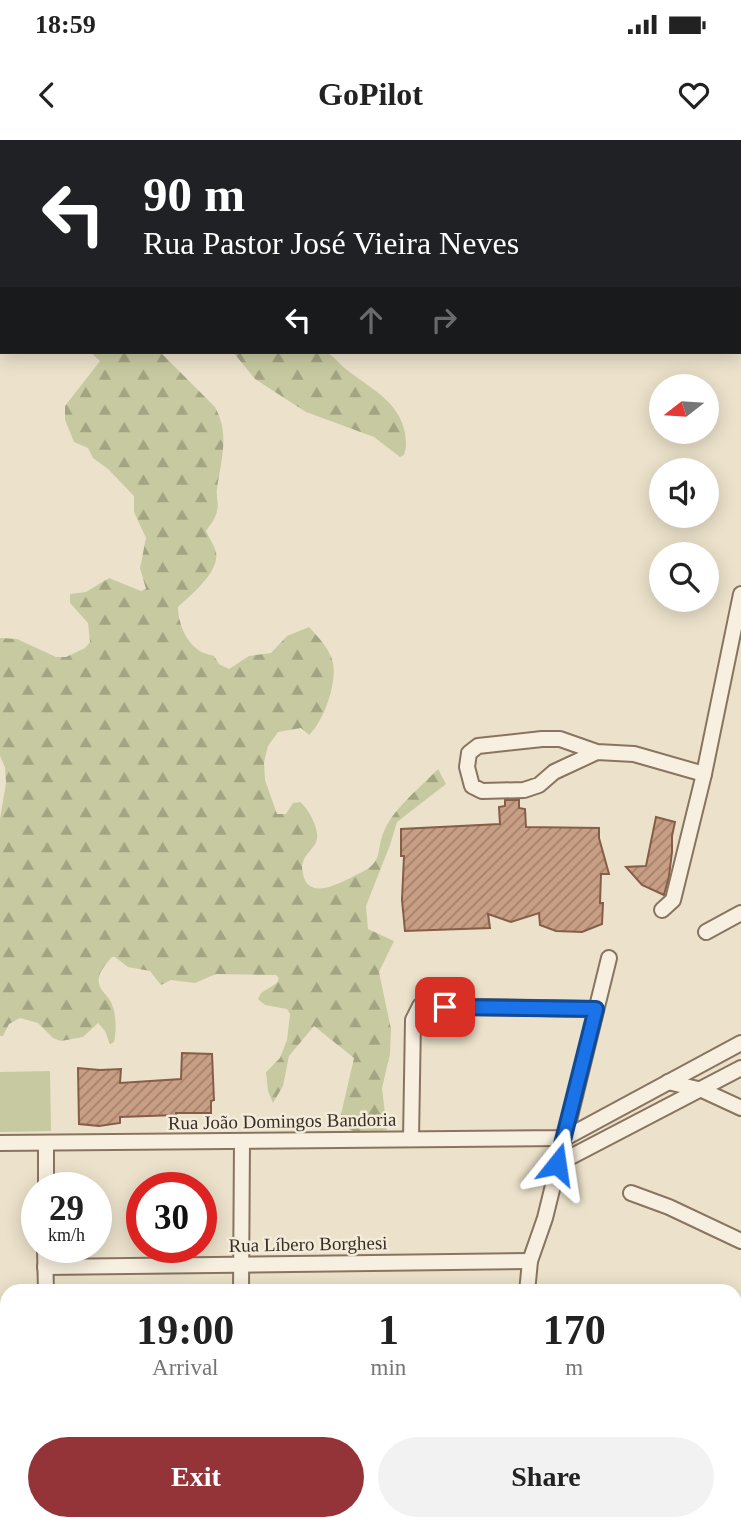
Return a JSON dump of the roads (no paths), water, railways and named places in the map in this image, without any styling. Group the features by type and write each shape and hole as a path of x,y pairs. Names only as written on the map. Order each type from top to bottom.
{"street":[{"path":"662,910 673,900 704,774 741,594"},
{"path":"597,752 554,772 539,785 524,790 482,791 472,786 467,767 469,753 478,746 542,738 560,739 597,752 634,754 704,774"},
{"path":"706,932 741,913"},
{"path":"528,1284 530,1261 545,1217 609,958"},
{"path":"411,1139 413,1020 420,1006 596,1009"},
{"path":"565,1138 741,1043"},
{"path":"557,1164 741,1068"},
{"path":"668,1082 702,1090 741,1108"},
{"name":"Rua João Domingos Bandoria","path":"0,1143 565,1138"},
{"path":"241,1284 242,1141"},
{"path":"46,1143 46,1172"},
{"path":"631,1193 669,1207 741,1241"},
{"name":"Rua Líbero Borghesi","path":"45,1267 530,1261"},
{"path":"45,1263 46,1284"}]}
